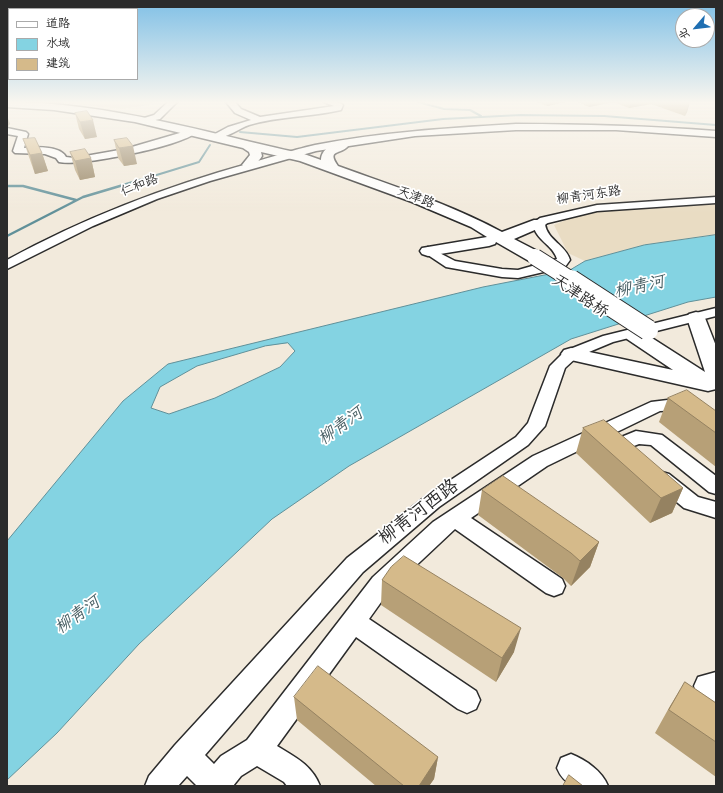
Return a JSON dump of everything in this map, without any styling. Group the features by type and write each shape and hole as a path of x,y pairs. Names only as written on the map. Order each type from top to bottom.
{"main road":[{"name":"天津路","path":"216,139 304,158 333,168 424,202 476,224 495,240"},
{"name":"天津路","path":"232,139 283,150 290,155 314,166 437,214 495,240 529,259"},
{"path":"247,146 256,151 254,164 282,163 314,166"},
{"path":"333,168 327,160 327,155 331,150 342,146"},
{"path":"428,251 495,240 539,223"},
{"name":"天津路桥","path":"529,259 714,381"},
{"path":"571,354 714,381 696,318"}],"street":[{"path":"22,139 18,151 47,150 55,152 61,156 62,160 67,161 85,160 140,148 170,139"},
{"name":"仁和路","path":"7,262 105,214 172,187 317,148 382,139"},
{"name":"仁和路","path":"290,155 395,139"},
{"name":"仁和路","path":"7,265 89,224 138,202 175,188 254,164"},
{"name":"柳青河东路","path":"428,251 451,264 502,273 518,274 560,264 564,260 563,255 543,237 539,230 539,223 556,216 597,208 716,200"},
{"name":"柳青河西路","path":"159,786 185,755 356,565 432,502 522,441 536,426 558,366 571,354 608,339 716,312"},
{"path":"185,755 214,785 231,766 257,750 381,584 440,528 540,461 657,406 684,404 716,422"},
{"path":"599,432 621,445 691,503 716,510"},
{"path":"621,445 636,437 656,439 716,487"},
{"path":"455,518 554,586"},
{"path":"352,621 467,700"},
{"path":"716,684 707,686 716,716"},
{"path":"257,750 294,772 306,786"},
{"path":"571,768 594,786"}],"shaded area":[{"path":"716,204 716,235 644,245 585,261 568,253 554,225 568,219 598,212"}],"water":[{"name":"柳青河","path":"716,235 716,297 688,302 571,339 349,466 272,519 139,644 57,733 7,780 7,541 123,401 168,364 483,287 570,270 585,261 644,245","holes":["288,343 295,351 280,367 215,398 169,414 151,408 160,387 197,366 265,346"]}],"building":[{"path":"23,139 35,139 42,153 30,155"},
{"path":"128,139 133,146 119,148 114,140"},
{"path":"85,149 91,158 75,161 70,152"},
{"path":"687,390 716,411 716,433 668,398"},
{"path":"604,420 683,488 661,498 583,428"},
{"path":"503,476 599,542 580,561 482,490"},
{"path":"404,556 521,628 502,658 382,580 391,567"},
{"path":"318,666 438,757 419,786 404,786 294,697"},
{"path":"685,682 716,703 716,742 669,710"},
{"path":"569,775 583,786 563,786"}],"waterway":[{"path":"137,181 199,162 210,145"},
{"path":"7,236 83,197 140,180"},
{"path":"7,186 23,186 76,200"}]}
